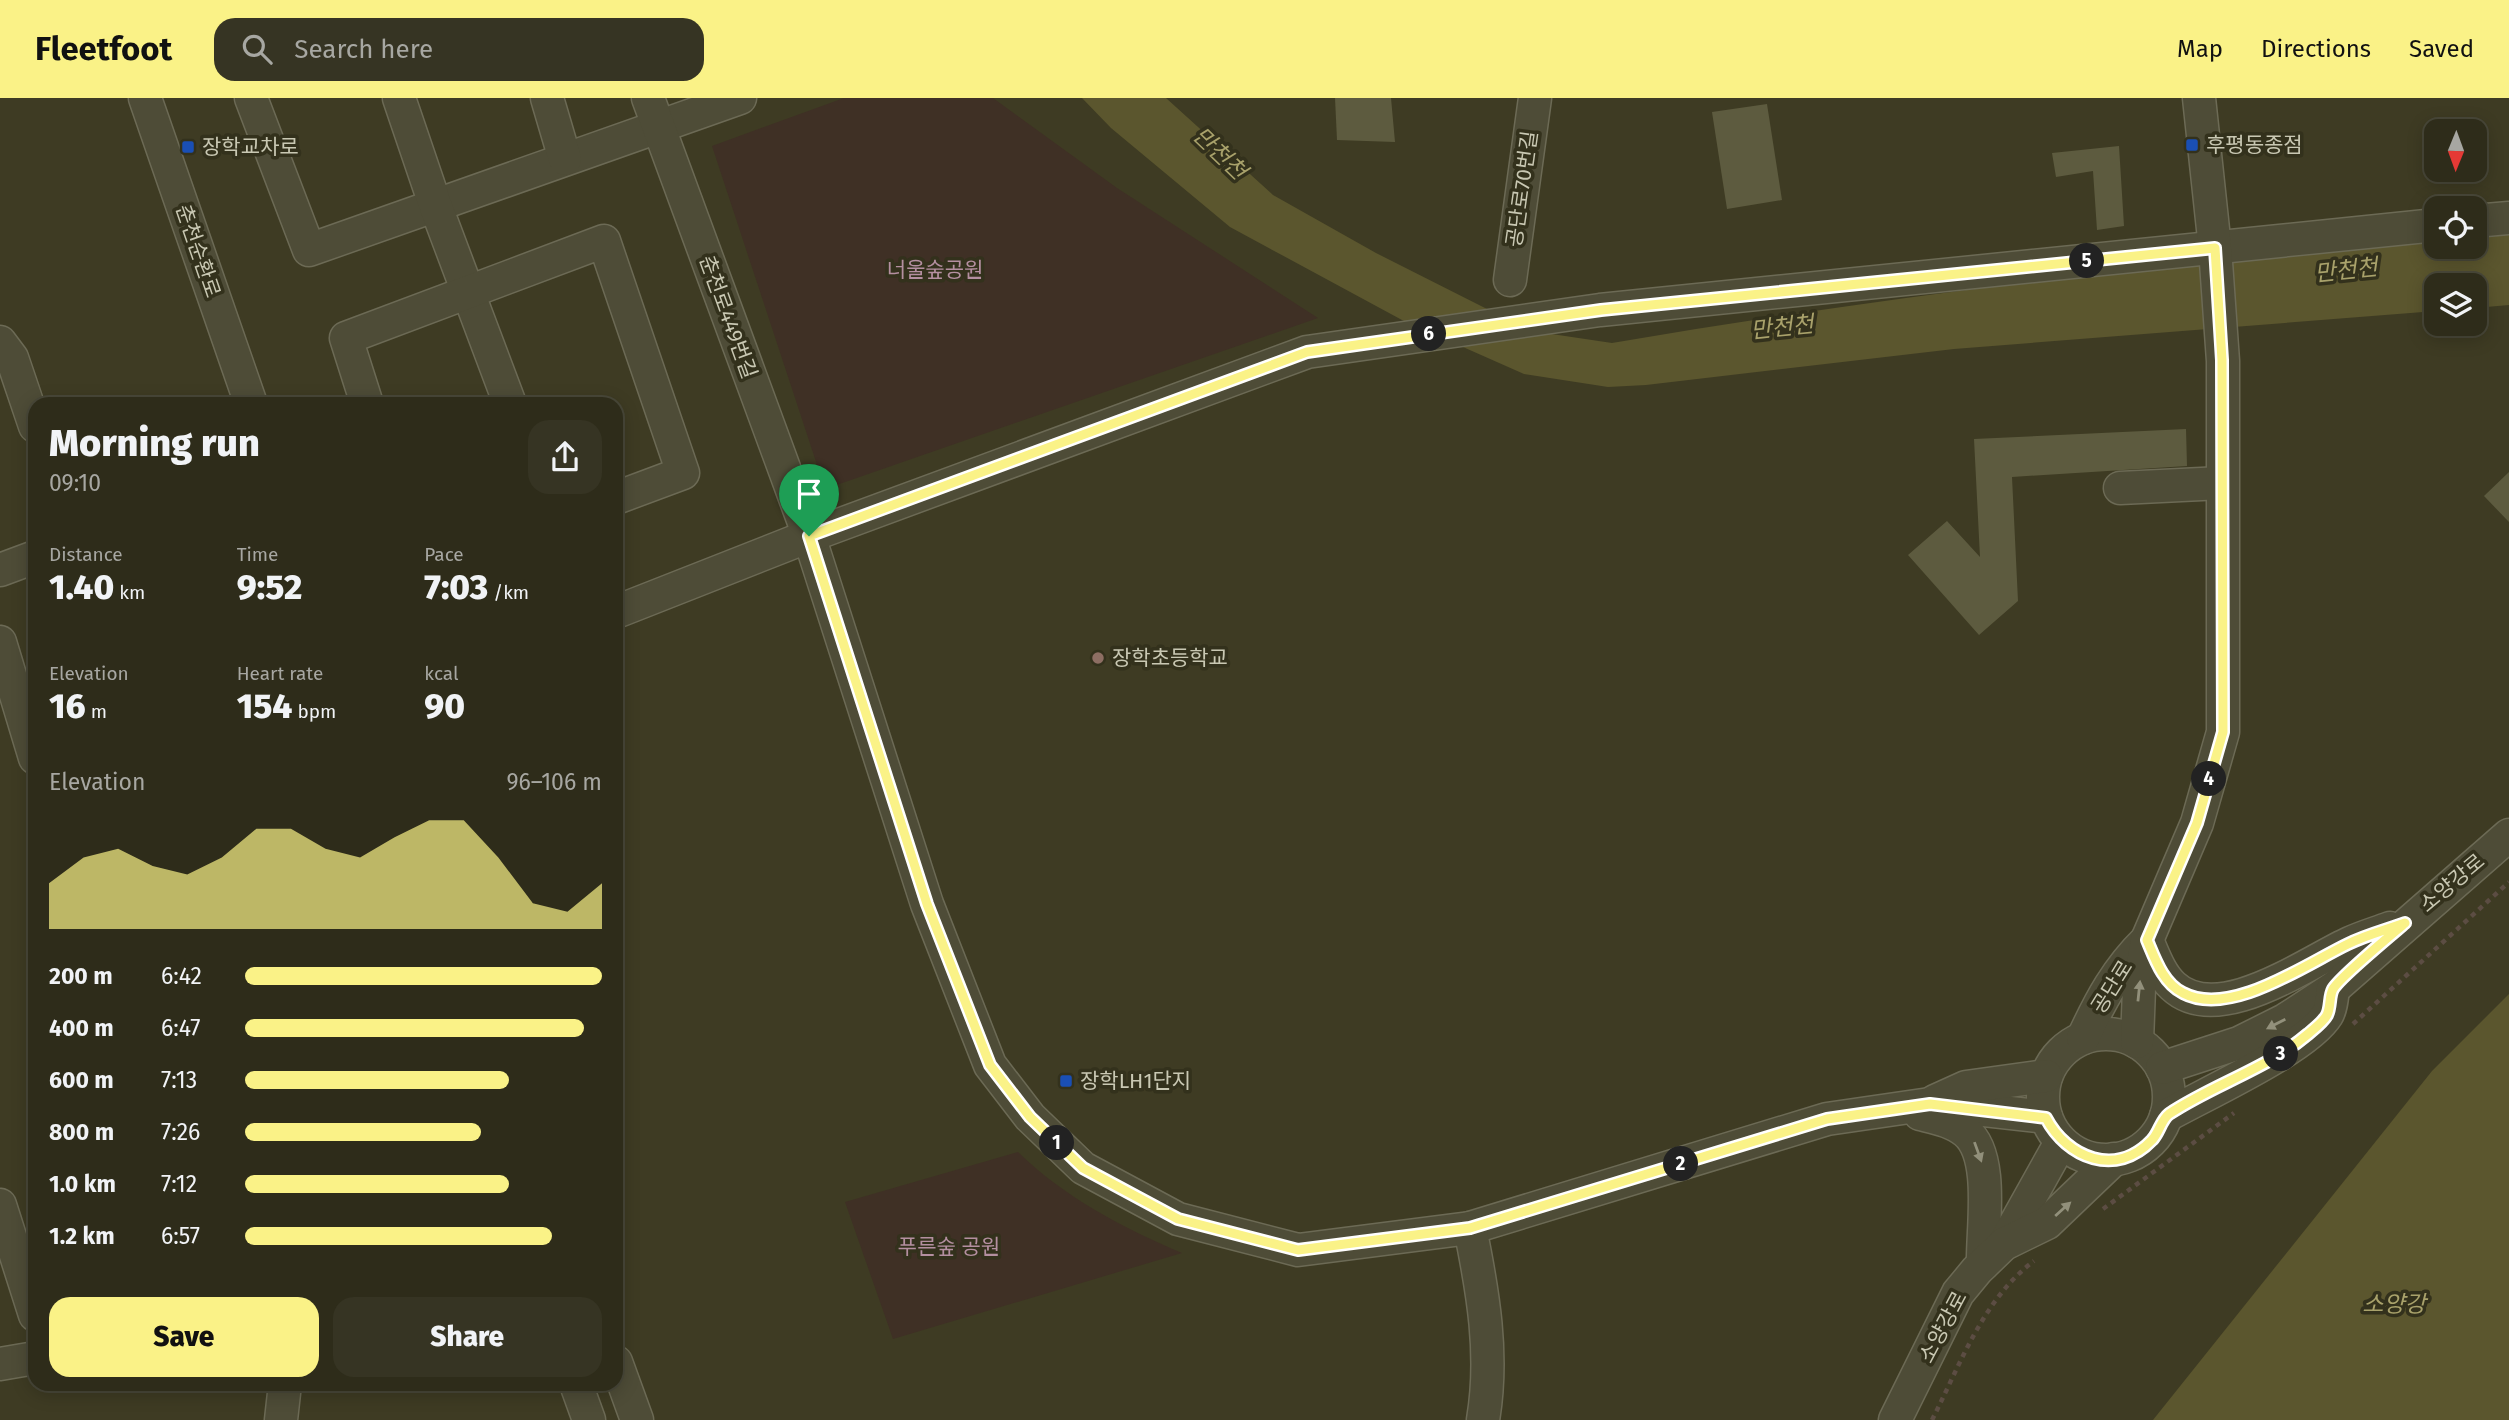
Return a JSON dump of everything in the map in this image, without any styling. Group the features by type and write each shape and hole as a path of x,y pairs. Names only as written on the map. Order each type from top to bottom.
{"street":[{"name":"춘천순환로","path":"145,98 249,397"},
{"path":"251,98 309,250 740,98"},
{"path":"399,98 436,207 507,397"},
{"path":"547,98 565,159"},
{"name":"춘천로449번길","path":"648,98 809,536 927,904 990,1065 1030,1117 1083,1168 1178,1219 1298,1250 1470,1228 1827,1119 1916,1106"},
{"name":"공단로70번길","path":"1510,281 1535,98"},
{"path":"2199,98 2216,252"},
{"path":"2487,220 2509,218"},
{"path":"623,609 809,536 1307,352 1601,310 2216,252 2424,226"},
{"path":"365,397 346,338 604,241 683,473 623,495"},
{"name":"공단로","path":"2137,1042 2139,988 2147,940 2197,823 2223,732 2222,360 2216,252"},
{"path":"0,342 12,358 28,405"},
{"path":"2120,488 2222,483"},
{"path":"0,570 28,560"},
{"path":"0,642 28,735"},
{"name":"소양강로","path":"2162,1068 2239,1043 2285,1020 2334,988 2405,923 2509,835"},
{"path":"2147,940 2173,986 2204,1001 2225,999 2273,983 2351,942 2405,923"},
{"name":"공단로","path":"2084,1038 2124,962 2147,940"},
{"name":"소양강로","path":"2166,1116 2278,1056 2308,1034 2327,1015 2334,988"},
{"path":"2110,1034 2137,1042 2162,1068 2168,1088 2166,1116 2152,1140 2134,1153 2114,1160 2086,1156 2054,1130 2043,1104 2046,1076 2061,1053 2084,1038 2110,1034"},
{"path":"1916,1106 1966,1087 2046,1076"},
{"path":"1916,1106 2054,1130"},
{"path":"1916,1106 1960,1128 1976,1144 1985,1177 1994,1254"},
{"name":"소양강로","path":"1895,1420 1958,1293 1994,1254 2054,1130"},
{"name":"소양강로","path":"1994,1254 2047,1223 2114,1160"},
{"path":"0,1205 28,1293"},
{"path":"1470,1228 1485,1306 1489,1384 1483,1420"},
{"path":"0,1364 28,1359"},
{"path":"623,1381 637,1420"},
{"path":"281,1420 284,1391"},
{"path":"579,1391 589,1420"}],"path":[{"path":"2351,1026 2509,882"},
{"path":"2096,1214 2239,1108"},
{"path":"1932,1420 1997,1296 2015,1275 2035,1260"}],"green space":[{"name":"너울숲공원","path":"844,98 993,98 1117,188 1318,318 825,489 712,146"},
{"name":"푸른숲 공원","path":"1018,1152 1055,1183 1095,1210 1182,1253 893,1339 845,1202"}],"water":[{"name":"만천천","path":"1082,98 1166,98 1273,195 1376,253 1487,309 1545,333 1612,343 1920,296 2126,270 2424,240 2424,259 2487,259 2487,234 2509,232 2509,305 2487,307 2487,273 2424,273 2424,312 1954,349 1646,385 1608,387 1524,374 1402,320 1230,227 1111,128"},
{"name":"소양강","path":"2509,994 2509,1420 2153,1420 2432,1071"}],"building":[{"path":"1335,98 1391,98 1395,142 1337,140"},
{"path":"1767,104 1782,200 1727,209 1712,112"},
{"path":"2119,146 2124,226 2097,230 2093,171 2056,177 2052,153"},
{"path":"2186,429 2187,466 2012,477 2018,601 1979,635 1908,555 1947,521 1980,557 1974,439"},
{"path":"2509,472 2509,522 2484,496"}],"place":[{"name":"후평동종점","path":"2192,145"},
{"name":"장학교차로","path":"188,147"},
{"name":"장학초등학교","path":"1098,658"},
{"name":"장학LH1단지","path":"1066,1081"}],"route":[{"path":"2215,248 2222,360 2223,732 2197,823 2147,940 2165,977 2173,986 2204,1001 2225,999 2273,983 2351,942 2405,923 2334,988 2327,1015 2308,1034 2278,1056 2166,1116 2152,1140 2128,1156 2100,1160 2073,1150 2061,1142 2046,1118 1960,1105 1930,1104 1827,1119 1470,1228 1298,1250 1178,1219 1083,1168 1030,1117 990,1065 927,904 809,536 1307,352 1601,310 2215,248"}]}
